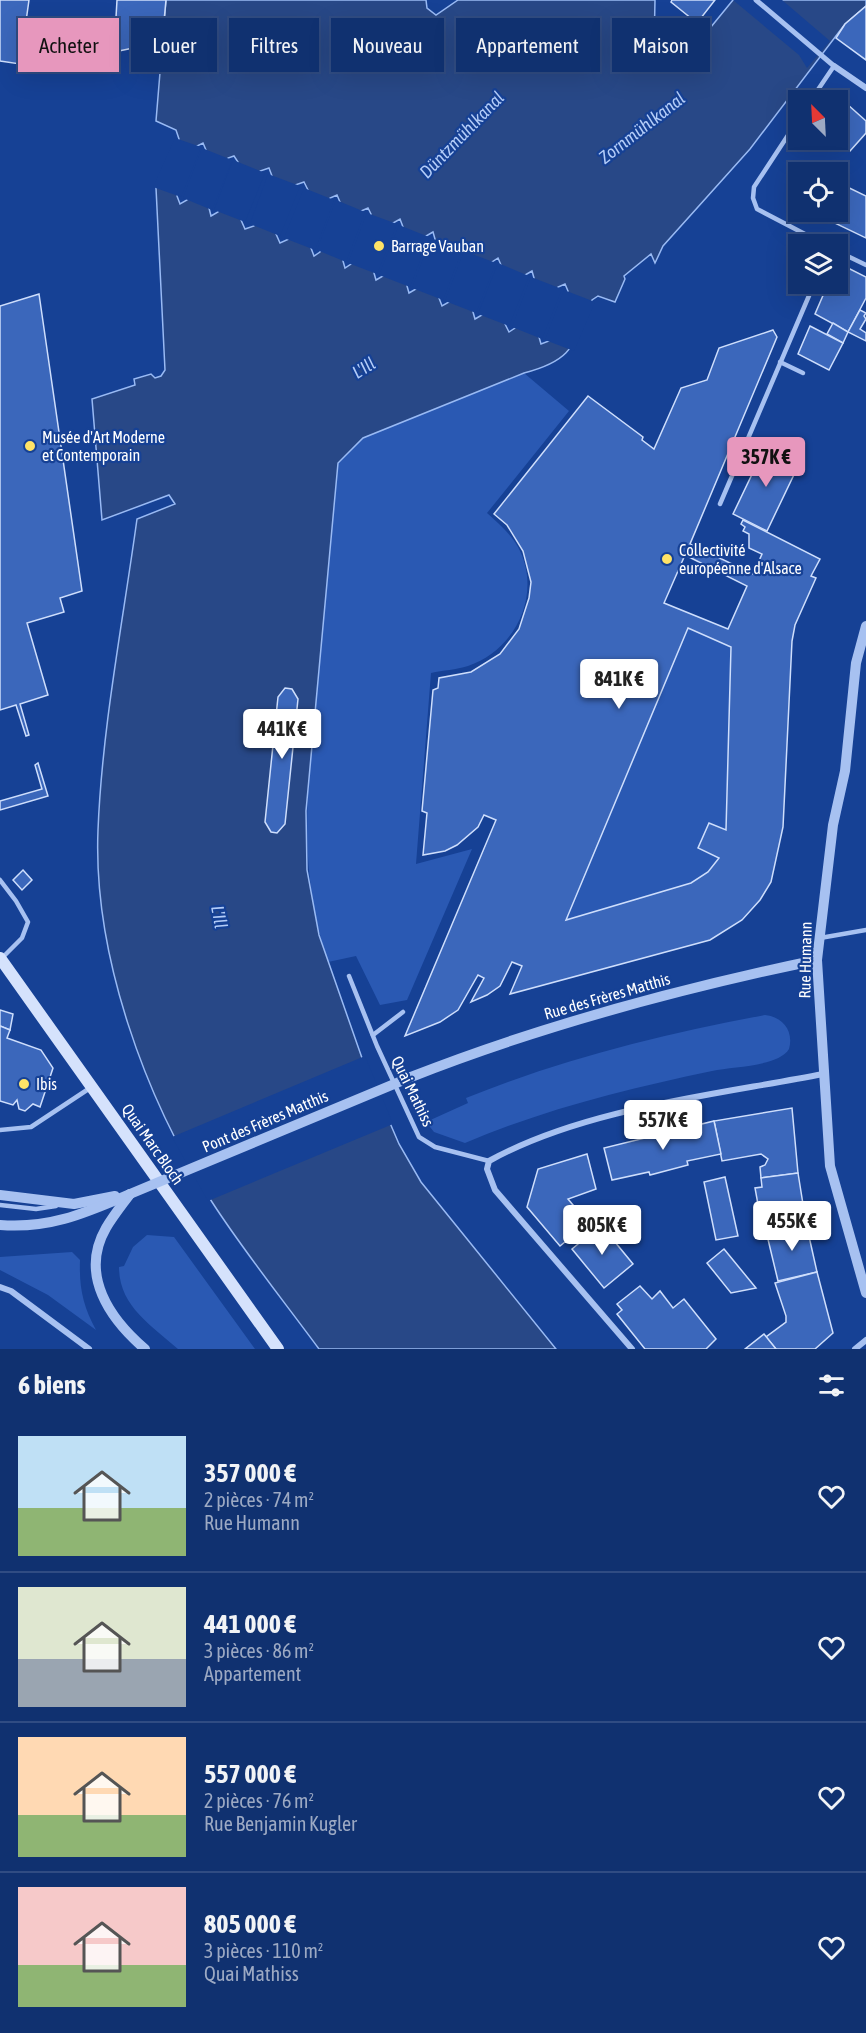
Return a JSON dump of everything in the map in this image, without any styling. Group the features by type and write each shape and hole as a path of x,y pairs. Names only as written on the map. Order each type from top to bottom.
{"main road":[{"name":"Quai Marc Bloch","path":"0,959 278,1349"}],"street":[{"path":"756,0 834,66 866,88"},
{"name":"Rue Humann","path":"866,626 856,663 845,771 833,825 817,960 830,1166 866,1293"},
{"name":"Rue des Frères Matthis","path":"411,1077 586,1015 751,973 817,960"},
{"path":"632,1349 495,1190 487,1169 489,1161 545,1136 632,1111 823,1074"},
{"name":"Pont des Frères Matthis","path":"130,1194 411,1077"},
{"path":"0,1195 74,1204 130,1194"},
{"path":"0,1225 28,1227 79,1216 130,1194"},
{"path":"130,1194 105,1229 98,1251 96,1271 104,1303 130,1336 145,1349"},
{"path":"0,1287 11,1291 89,1349"},
{"path":"855,1349 866,1340"}],"lane":[{"path":"818,90 834,66"},
{"path":"788,135 754,187 753,198 758,209 805,234"},
{"path":"848,256 866,265"},
{"path":"720,504 810,294"},
{"path":"780,362 803,373"},
{"path":"0,880 28,922 22,938 0,959"},
{"path":"818,938 866,930"},
{"name":"Quai Mathiss","path":"349,976 419,1137 435,1147 489,1161"},
{"path":"373,1035 404,1012"},
{"path":"0,1130 31,1127 92,1086"},
{"path":"0,1205 36,1209 74,1204"},
{"path":"76,1349 81,1342"}],"shaded area":[{"path":"524,373 569,411 487,513 508,533 518,547 525,565 526,601 512,633 500,647 485,658 468,666 431,673 416,864 472,849 407,1000 380,1005 356,956 328,962 318,926 308,857 310,756 338,462 363,438"},
{"path":"688,628 731,647 726,830 709,823 719,858 708,872 691,883 566,920"},
{"path":"765,1015 777,1019 786,1026 790,1042 789,1049 783,1055 765,1063 712,1071 587,1101 525,1120 465,1143 434,1132 426,1122 468,1103 466,1098 539,1071 651,1039"},
{"path":"147,1235 174,1237 255,1349 178,1349 138,1314 124,1293 119,1267 124,1266 133,1247"},
{"path":"72,1252 80,1260 83,1296 96,1330 48,1295 0,1270 0,1257"}],"water":[{"path":"166,0 426,0 427,8 436,15 458,0 655,0 655,18 612,18 612,72 710,72 710,28 733,0 866,0 866,6 845,24 795,90 788,90 788,99 750,149 663,246 655,263 651,254 624,276 625,279 615,302 598,296 592,300 575,339 562,356 540,368 363,438 338,463 306,811 307,870 319,935 362,1058 399,1144 421,1182 556,1349 319,1349 238,1240 188,1162 145,1072 128,1024 114,975 104,926 99,877 100,792 108,714 137,519 175,504 169,495 102,520 92,399 135,385 134,379 151,374 155,378 161,376 165,370 156,188 179,139 176,130 156,121 160,72 217,72 217,18 165,18","holes":["203,143 206,150 187,200 180,204 177,196 197,146","234,156 238,162 218,212 211,216 209,208 228,158","269,168 272,176 254,226 245,229 241,220 260,171","304,182 308,190 289,239 280,243 276,234 295,185","337,195 340,202 320,252 314,256 311,248 330,198","368,208 371,214 351,264 345,268 343,261 361,211","400,219 403,227 383,276 376,280 374,273 393,223","433,232 435,239 416,289 409,293 407,286 426,236","466,245 468,252 449,302 442,306 439,298 458,249","498,258 501,265 482,315 475,319 473,312 492,262","532,271 534,278 515,328 509,332 505,324 525,275","565,284 568,291 549,341 541,344 539,337 558,287"]}],"pier":[{"path":"733,0 782,0 830,41 807,68 799,55"},
{"path":"175,138 201,147 181,197 153,187"},
{"path":"202,148 232,160 212,210 183,198"},
{"path":"233,160 265,173 245,222 214,210"},
{"path":"268,174 300,186 280,236 250,224"},
{"path":"304,188 334,200 315,250 284,238"},
{"path":"336,200 365,212 346,262 317,250"},
{"path":"367,213 397,224 377,274 348,263"},
{"path":"399,225 429,237 410,287 379,275"},
{"path":"431,238 462,250 443,300 412,288"},
{"path":"464,251 496,263 476,313 445,301"},
{"path":"498,263 529,276 509,326 478,314"},
{"path":"531,277 562,289 542,339 512,327"},
{"path":"564,290 595,302 574,351 545,340"},
{"path":"365,1056 393,1124 208,1201 172,1137"}],"building":[{"path":"0,0 29,0 26,18 18,18 18,64 0,61"},
{"path":"117,0 166,0 164,18 131,18 131,48 119,51 119,18 116,18"},
{"path":"672,0 715,0 701,18 691,18 671,2"},
{"path":"866,6 866,60 836,38 845,24"},
{"path":"848,105 866,121 866,133 850,151 848,149"},
{"path":"848,187 866,196 866,238 833,222 848,222"},
{"path":"848,268 866,277 866,298 848,332 815,314 824,294 848,294"},
{"name":"Musée d'Art Moderne et Contemporain","path":"39,294 82,591 60,598 64,612 27,623 48,695 20,704 29,735 26,736 16,705 0,710 0,306"},
{"path":"860,310 866,313 864,316 866,319 860,329 866,333 866,341 848,332"},
{"path":"833,323 848,332 843,343 827,334"},
{"path":"810,326 843,343 829,370 798,354"},
{"path":"773,330 777,337 690,544 753,574 762,554 749,548 749,534 743,531 745,527 741,524 743,520 820,559 811,576 816,578 795,625 792,641 783,827 771,882 760,900 742,920 710,940 510,994 522,966 512,962 500,986 487,995 471,1002 484,978 478,975 458,1010 440,1022 405,1036 496,820 484,815 478,827 457,845 445,851 423,855 427,813 422,811 433,690 438,688 439,678 471,672 500,654 519,629 529,598 531,582 523,551 507,525 494,514 588,396 643,437 642,440 654,449 681,388 707,380 719,348","holes":["685,555 747,586 728,629 664,603","688,628 731,647 726,830 709,823 698,848 719,858 708,872 691,883 566,920"]},
{"path":"766,445 800,462 767,531 733,514"},
{"path":"285,688 292,689 298,699 285,824 277,833 271,832 265,822 278,697"},
{"path":"38,763 48,796 0,810 0,801 42,789 35,765"},
{"path":"23,870 32,880 22,890 13,880"},
{"path":"0,1010 13,1014 10,1030 0,1026"},
{"name":"Ibis","path":"0,1026 10,1030 7,1038 41,1050 53,1068 40,1107 33,1104 25,1111 19,1109 17,1100 13,1105 0,1101"},
{"path":"792,1108 798,1173 761,1178 760,1167 765,1165 768,1159 761,1154 722,1161 714,1121"},
{"path":"714,1121 721,1154 687,1161 688,1165 650,1175 649,1172 612,1180 604,1148"},
{"path":"587,1154 596,1189 568,1199 588,1223 560,1246 527,1207 538,1169"},
{"path":"798,1173 806,1223 763,1232 755,1188 762,1187 761,1178"},
{"path":"725,1177 738,1236 716,1240 704,1182"},
{"path":"806,1223 817,1272 778,1281 766,1231"},
{"path":"601,1225 633,1264 604,1288 572,1249"},
{"path":"724,1249 756,1288 731,1293 707,1263"},
{"path":"817,1272 833,1333 815,1349 776,1349 766,1337 786,1322 786,1316 775,1283"},
{"path":"640,1286 652,1299 660,1291 673,1308 684,1299 716,1339 706,1349 645,1349 617,1314 622,1310 617,1304"},
{"path":"764,1334 776,1349 745,1349"}],"place":[{"name":"Barrage Vauban","path":"379,246"},
{"name":"Musée d'Art Moderne et Contemporain","path":"30,446"},
{"name":"Collectivité européenne d'Alsace","path":"667,559"},
{"name":"Ibis","path":"24,1084"}],"water label":[{"name":"Zornmühlkanal","path":"642,128"},
{"name":"Düntzmühlkanal","path":"462,135"},
{"name":"L'Ill","path":"364,368"},
{"name":"L'Ill","path":"219,917"}]}
